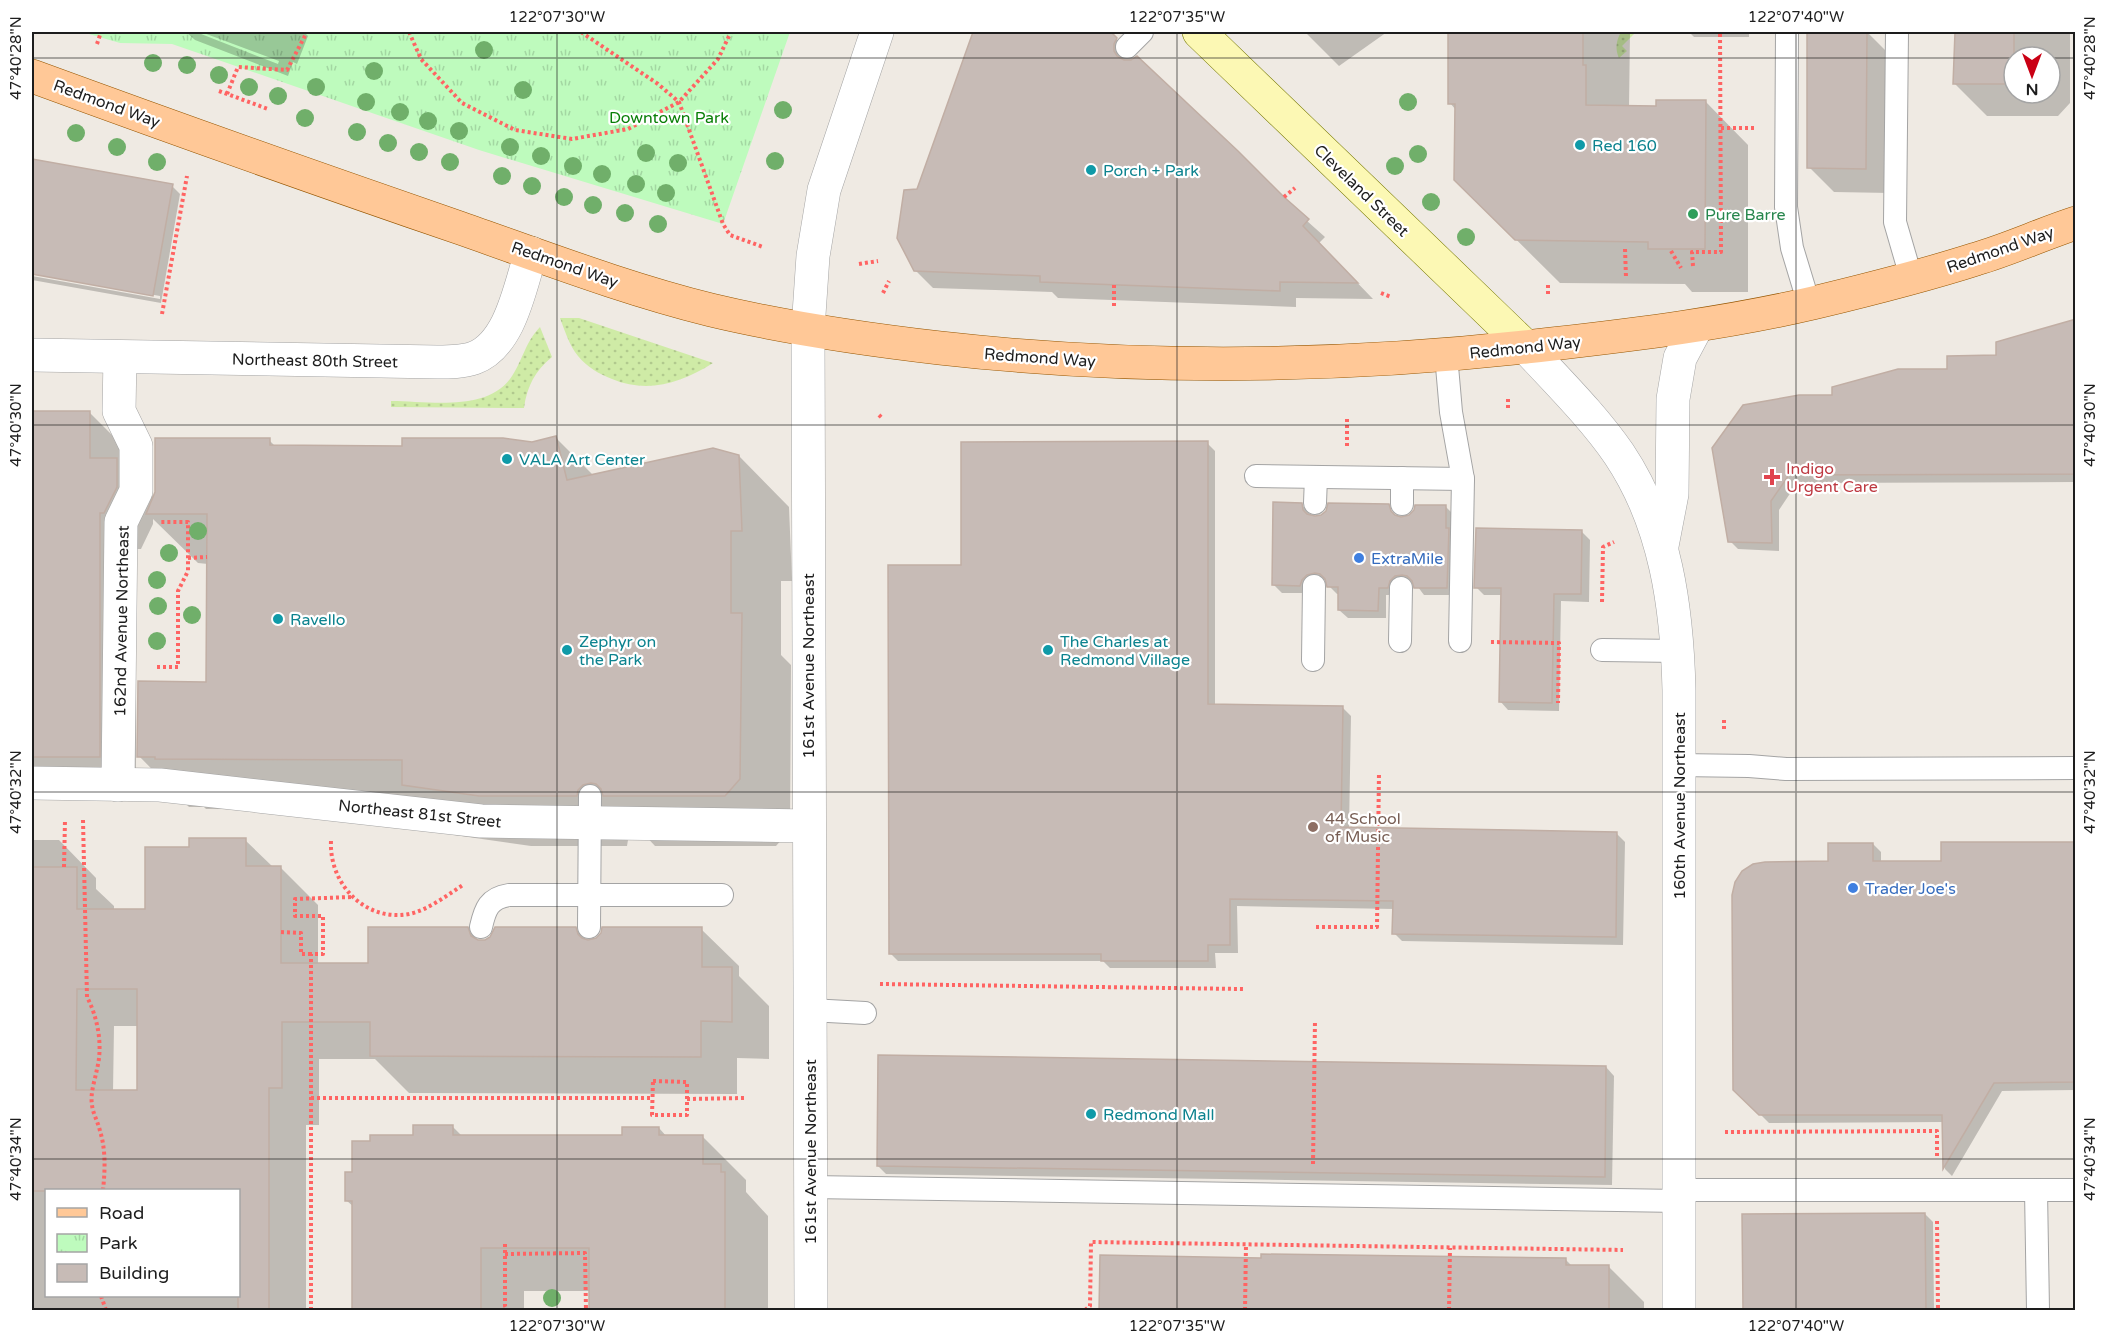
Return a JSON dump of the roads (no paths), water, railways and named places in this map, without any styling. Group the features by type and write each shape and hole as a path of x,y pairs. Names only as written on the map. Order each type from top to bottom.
{"main road":[{"name":"Cleveland Street","path":"1199,32 1526,347"},
{"name":"Redmond Way","path":"32,76 531,253 681,302 808,329 881,341 969,351 1125,363 1350,362 1526,347 1697,326 1809,304 1978,259 2076,223"}],"street":[{"name":"161st Avenue Northeast","path":"811,1311 808,329 813,256 824,190 878,32"},
{"name":"Northeast 80th Street","path":"32,355 437,363 474,358 491,347 505,329 531,253"},
{"path":"1662,548 1672,494 1673,399 1680,358 1697,326"},
{"name":"160th Avenue Northeast","path":"1526,347 1584,411 1619,455 1648,509 1662,548 1672,598 1678,651 1679,1311"},
{"name":"162nd Avenue Northeast","path":"117,784 121,522 136,491 136,446 119,411 120,357"},
{"name":"Northeast 81st Street","path":"32,783 160,784 482,821 590,809 809,826"}],"lane":[{"path":"1787,32 1788,222 1809,304"},
{"path":"1786,121 1790,121 1797,115 1800,108 1799,32"},
{"path":"1887,32 1887,56 1889,64 1896,71"},
{"path":"1897,32 1895,222 1911,277"},
{"path":"1446,355 1451,412 1463,479 1460,641"},
{"path":"1256,476 1463,479"},
{"path":"1315,503 1316,477"},
{"path":"1402,478 1402,504"},
{"path":"1313,660 1314,586"},
{"path":"1400,640 1401,588"},
{"path":"1602,650 1678,651"},
{"path":"1679,765 1786,769 2076,768"},
{"path":"589,927 590,809"},
{"path":"481,927 486,907 502,896 722,895"},
{"path":"810,1010 865,1013"},
{"path":"811,1187 1312,1195 1679,1195 2076,1190"},
{"path":"2036,1190 2038,1311"}],"place":[{"name":"Red 160","path":"1580,145"},
{"name":"Porch + Park","path":"1091,170"},
{"name":"Pure Barre","path":"1693,214"},
{"name":"VALA Art Center","path":"507,459"},
{"name":"Indigo Urgent Care","path":"1772,477"},
{"name":"ExtraMile","path":"1359,558"},
{"name":"Ravello","path":"278,619"},
{"name":"Zephyr on the Park","path":"567,650"},
{"name":"The Charles at Redmond Village","path":"1048,650"},
{"name":"44 School of Music","path":"1313,827"},
{"name":"Trader Joe's","path":"1853,888"},
{"name":"Redmond Mall","path":"1091,1114"}],"park label":[{"name":"Downtown Park","path":"669,117"}]}
